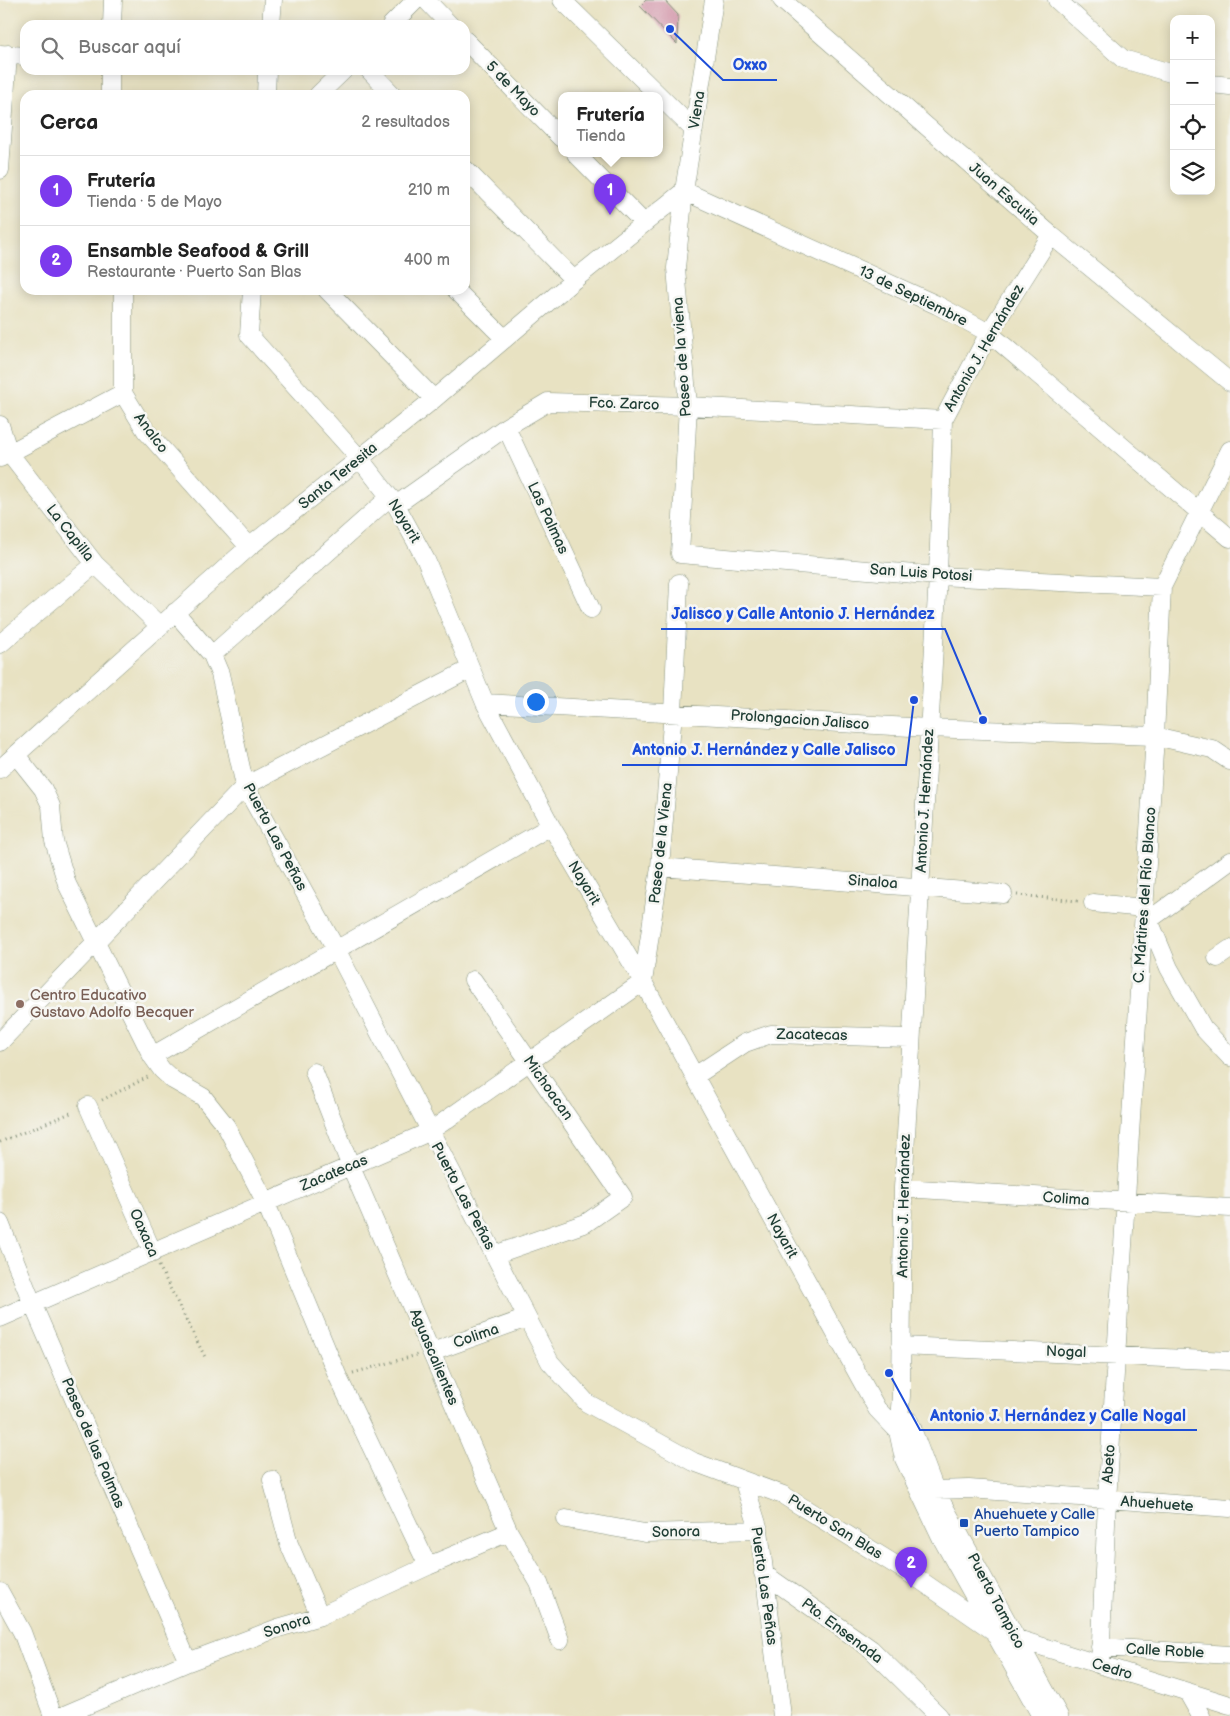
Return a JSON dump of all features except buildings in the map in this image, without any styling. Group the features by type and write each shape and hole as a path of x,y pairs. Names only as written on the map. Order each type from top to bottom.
{"street":[{"path":"112,20 113,0"},
{"path":"271,20 273,0"},
{"path":"396,20 416,0"},
{"path":"426,0 445,20"},
{"path":"562,0 655,92"},
{"name":"Juan Escutia","path":"782,0 1051,236 1230,382"},
{"path":"1057,0 1123,59 1170,73"},
{"name":"Viena","path":"684,191 694,130 710,2"},
{"name":"5 de Mayo","path":"470,45 558,135"},
{"path":"0,170 11,54"},
{"path":"110,75 110,90"},
{"path":"266,90 267,75"},
{"path":"323,90 339,75"},
{"path":"373,75 388,90"},
{"path":"1215,84 1230,86"},
{"path":"663,99 694,130"},
{"path":"579,157 643,222"},
{"path":"470,174 574,280"},
{"name":"Santa Teresita","path":"0,769 249,547 360,459 643,222 684,191"},
{"name":"13 de Septiembre","path":"684,191 937,305 989,333 1230,538"},
{"name":"Paseo de la viena","path":"680,554 688,406 676,268 684,191"},
{"name":"Antonio J. Hernández","path":"905,1431 901,1346 903,1188 910,1038 938,576 943,420 989,333 1051,236"},
{"path":"5,456 123,393 123,295"},
{"name":"Nayarit","path":"252,295 249,335 360,459 393,501 426,560 485,702 551,826 642,982 877,1409 905,1431"},
{"path":"332,295 434,398"},
{"path":"461,295 504,338"},
{"name":"Analco","path":"123,393 146,431 249,547"},
{"name":"Fco. Zarco","path":"212,655 393,501 506,427 548,402 688,406 943,420"},
{"name":"La Capilla","path":"0,425 5,456 94,564 160,626"},
{"name":"Las Palmas","path":"506,427 591,609"},
{"path":"1162,587 1230,450"},
{"name":"San Luis Potosi","path":"680,554 938,576 1162,587"},
{"path":"0,644 94,564"},
{"name":"Paseo de la Viena","path":"642,982 660,867 673,712 679,583"},
{"name":"C. Mártires del Río Blanco","path":"1124,1203 1147,914 1162,587"},
{"name":"Puerto Las Peñas","path":"175,612 212,655 220,674 245,786 336,949 429,1132 550,1362 587,1402 694,1462 744,1482 759,1530 782,1716"},
{"path":"0,1042 245,786 470,669"},
{"name":"Prolongacion Jalisco","path":"485,702 928,728 1155,736 1212,750 1230,761"},
{"path":"16,755 43,789 51,806 54,841 67,884 152,1056 162,1070 173,1080 204,1097 226,1126 265,1201 338,1376 428,1566"},
{"path":"152,1056 551,826"},
{"path":"1093,903 1147,914 1230,861"},
{"name":"Sinaloa","path":"660,867 1003,894"},
{"path":"1147,914 1169,968 1203,1028 1230,1057"},
{"name":"Michoacan","path":"473,980 623,1196 586,1223 494,1255"},
{"name":"Zacatecas","path":"0,1318 153,1253 265,1201 351,1167 429,1132 642,982"},
{"name":"Zacatecas","path":"694,1076 745,1043 771,1034 910,1038"},
{"name":"Aguascalientes","path":"314,1072 351,1167 509,1532 539,1583 560,1640"},
{"name":"Oaxaca","path":"88,1106 153,1253"},
{"name":"Colima","path":"903,1188 1230,1208"},
{"name":"Abeto","path":"1100,1666 1107,1501 1117,1354 1124,1203"},
{"name":"Paseo de las Palmas","path":"0,1223 33,1305 188,1662"},
{"name":"Colima","path":"432,1352 527,1318"},
{"name":"Nogal","path":"901,1346 1117,1354 1230,1361"},
{"name":"Puerto Tampico","path":"905,1431 935,1490 1059,1716"},
{"name":"Puerto Tampico","path":"905,1431 904,1459 941,1537 1041,1716"},
{"path":"272,1480 289,1544 320,1616"},
{"name":"Puerto San Blas","path":"744,1482 782,1494 814,1513 920,1580 995,1632"},
{"name":"Ahuehuete","path":"935,1490 969,1489 1107,1501 1230,1508"},
{"name":"Sonora","path":"566,1519 645,1533 759,1530"},
{"name":"Sonora","path":"62,1716 83,1712 188,1662 278,1628 320,1616 428,1566 509,1532"},
{"name":"Pto. Ensenada","path":"763,1573 871,1649 939,1716"},
{"path":"0,1592 22,1632 53,1716"},
{"name":"Cedro","path":"995,1632 1230,1706"},
{"name":"Calle Roble","path":"1100,1647 1230,1655"},
{"path":"1188,1693 1201,1716"}],"path":[{"path":"1003,894 1093,903"},
{"name":"Oaxaca","path":"153,1253 205,1357"},
{"path":"338,1376 432,1352"}],"place":[{"name":"Oxxo","path":"670,29"},
{"name":"Frutería","path":"610,215"},
{"name":"Antonio J. Hernández y Calle Jalisco","path":"914,700"},
{"name":"Jalisco y Calle Antonio J. Hernández","path":"983,720"},
{"name":"Centro Educativo Gustavo Adolfo Becquer","path":"20,1004"},
{"name":"Antonio J. Hernández y Calle Nogal","path":"889,1373"},
{"name":"Ahuehuete y Calle Puerto Tampico","path":"964,1523"},
{"name":"Ensamble Seafood & Grill","path":"911,1588"}]}
